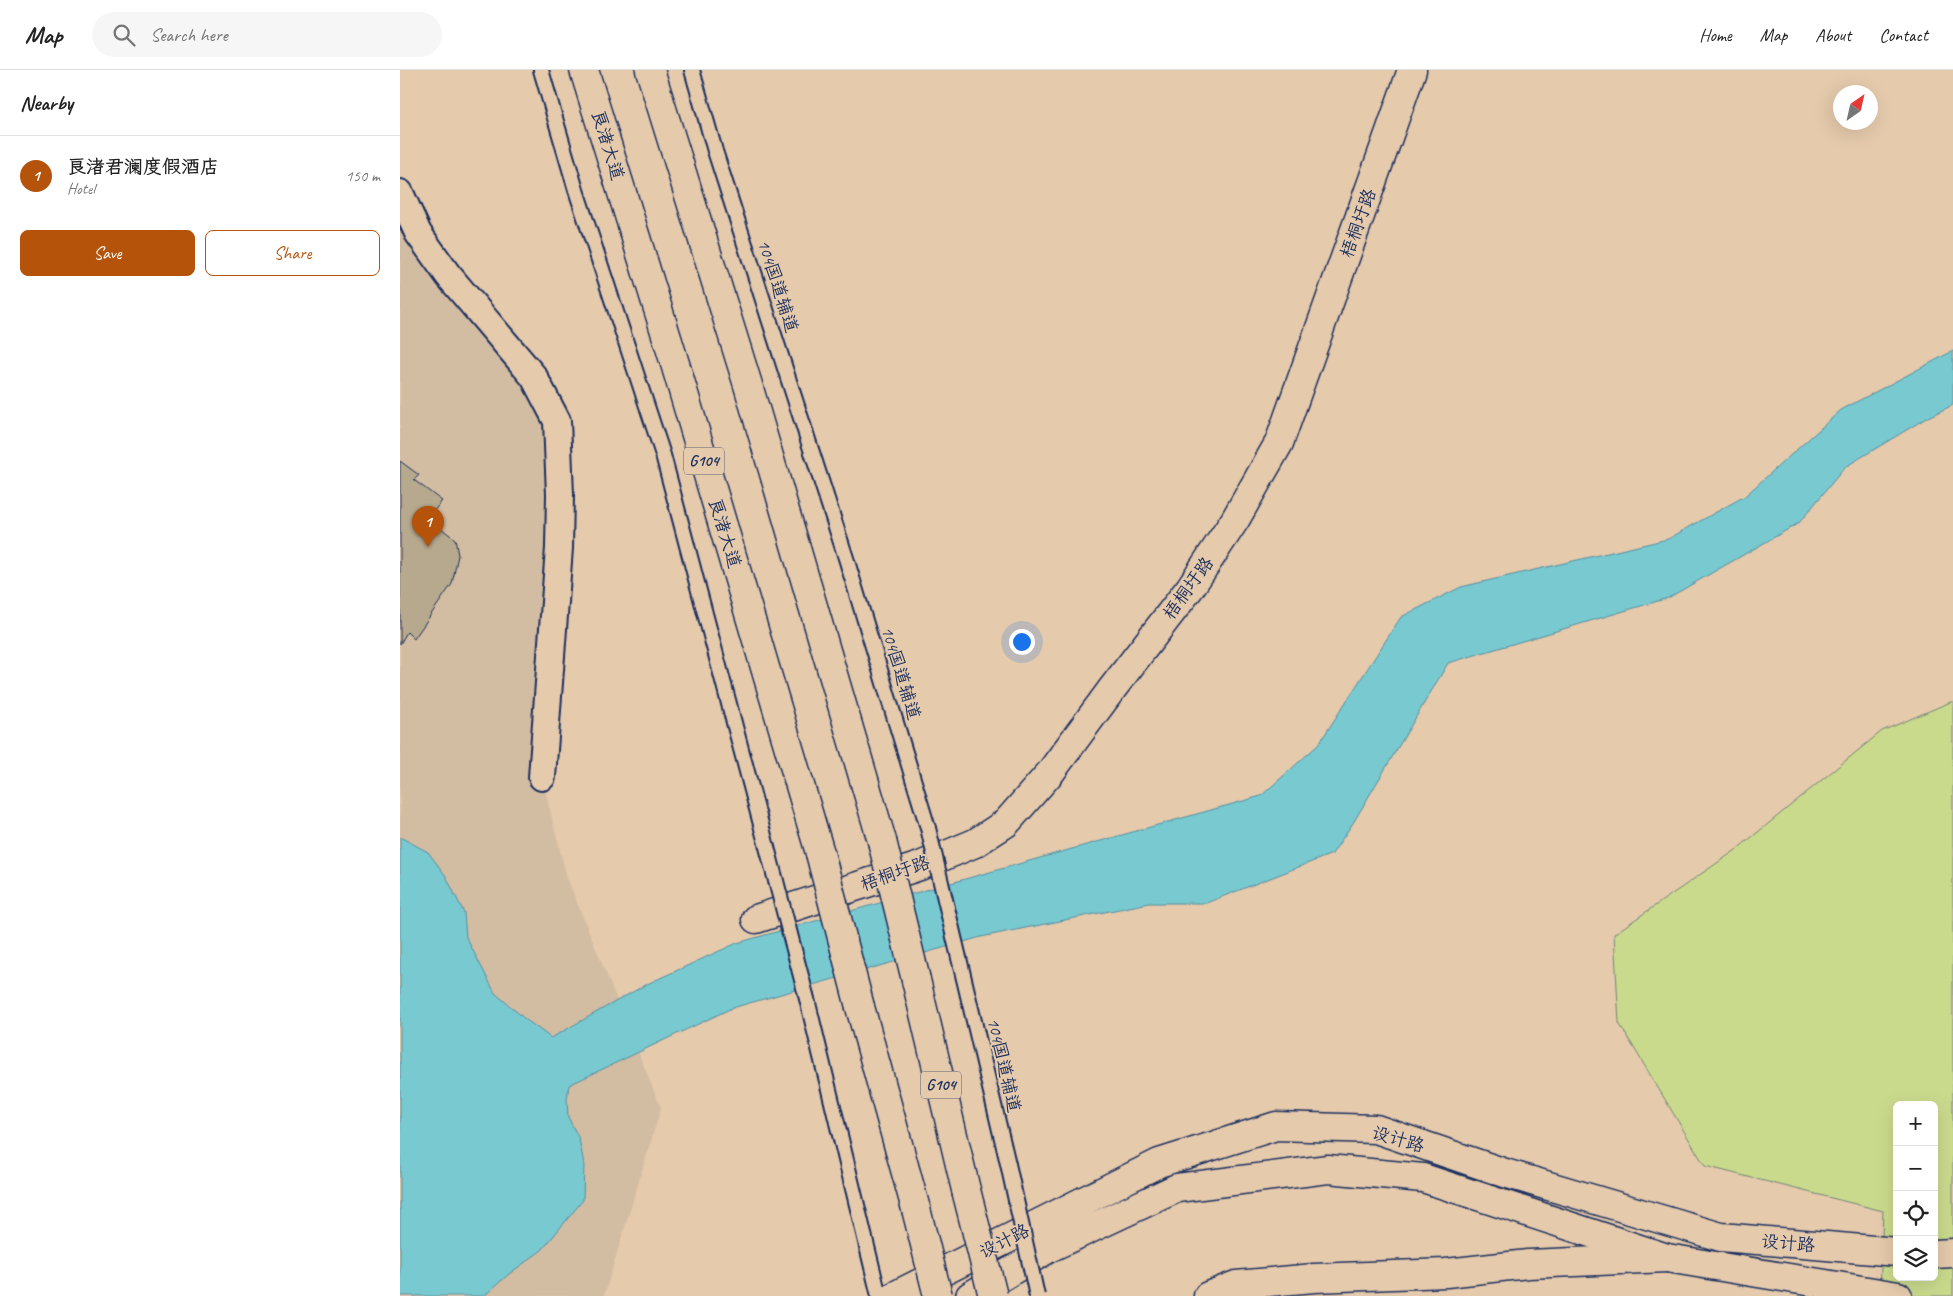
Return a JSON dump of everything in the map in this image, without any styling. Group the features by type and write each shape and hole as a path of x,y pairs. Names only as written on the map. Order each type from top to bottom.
{"main road":[{"name":"良渚大道","path":"584,70 676,367 820,853 938,1296"},
{"name":"G104","path":"650,70 748,385 882,841 992,1296"},
{"name":"梧桐圩路","path":"756,919 920,866 975,843 1006,823 1050,773 1190,588 1235,520 1279,443 1412,70"},
{"name":"设计路","path":"894,1296 1159,1163 1276,1126 1376,1129 1505,1173 1721,1237 1893,1252"},
{"name":"设计路","path":"970,1296 1048,1248 1177,1188 1328,1169 1424,1178 1667,1258 1898,1296"},
{"path":"1938,1254 1953,1253"},
{"path":"1208,1296 1236,1285 1314,1278 1446,1273 1528,1264 1667,1258"}],"street":[{"path":"400,192 423,240 448,275 534,376 556,421 560,495 559,548 542,778"}],"lane":[{"path":"541,70 576,190 663,455 807,998 879,1296"},
{"name":"104国道辅道","path":"692,70 715,151 846,558 928,828 1008,1164 1037,1296"}],"shaded area":[{"path":"400,193 557,421 542,778 567,878 661,1108 604,1296 400,1296"}],"green space":[{"path":"1953,701 1953,1296 1880,1296 1883,1211 1705,1166 1619,1023 1614,934 1736,850 1882,731"}],"water":[{"path":"1953,351 1953,405 1928,417 1845,467 1799,523 1668,598 1448,663 1353,823 1332,854 1206,903 1149,903 981,937 732,1008 569,1085 567,1099 568,1117 579,1139 584,1164 583,1200 542,1250 509,1274 484,1296 400,1296 400,837 428,852 446,876 464,913 466,937 495,993 551,1038 645,985 737,943 1261,796 1318,745 1401,617 1461,587 1668,539 1745,496 1841,410"}],"building":[{"path":"400,461 419,475 414,480 442,501 428,518 455,539 458,555 452,584 414,639 407,632 400,644"}],"place":[{"name":"良渚君澜度假酒店","path":"428,547"}]}
